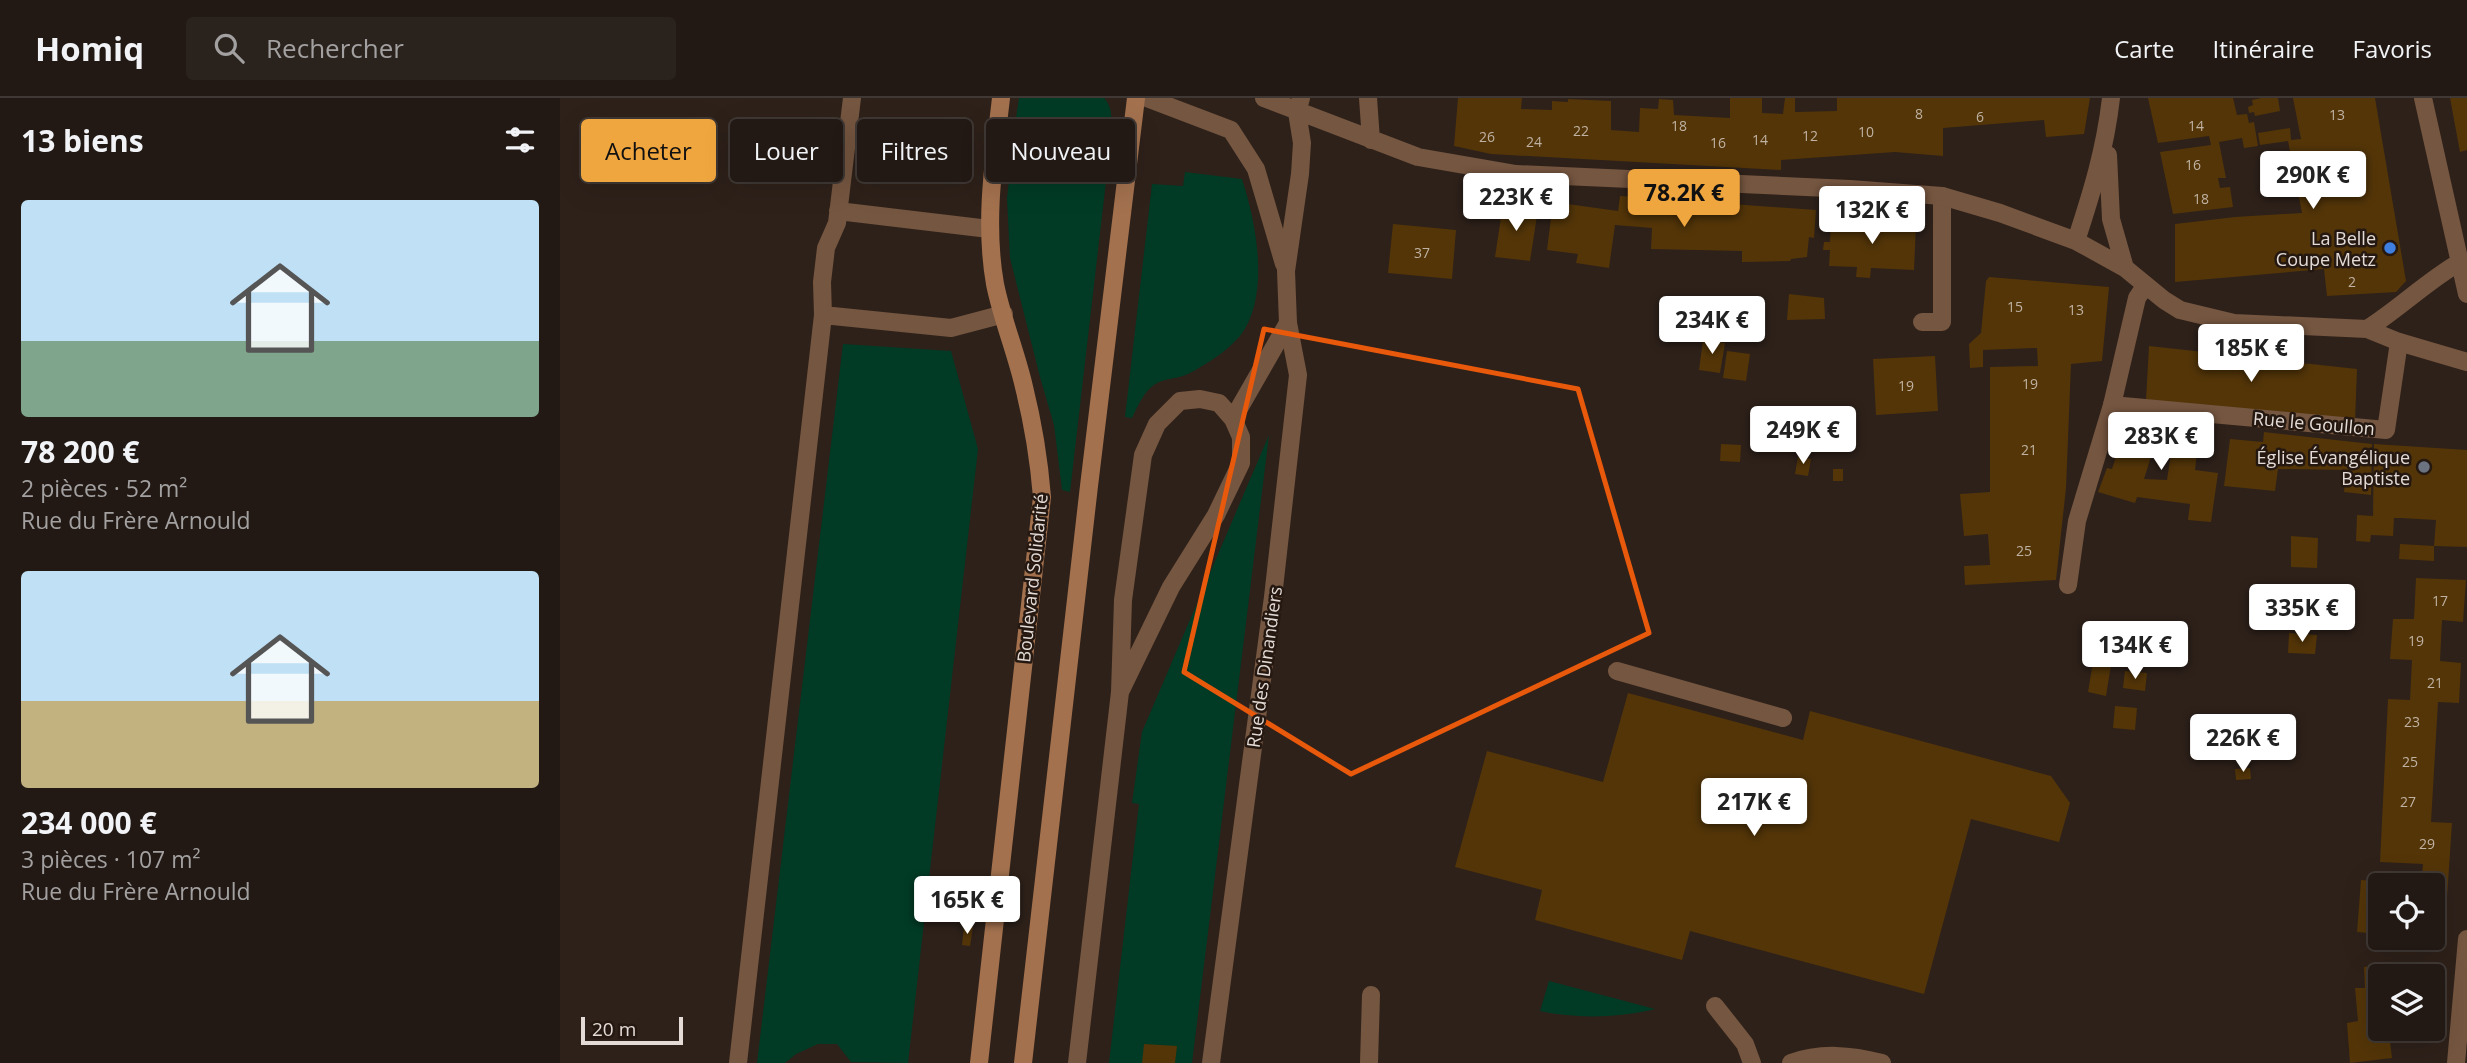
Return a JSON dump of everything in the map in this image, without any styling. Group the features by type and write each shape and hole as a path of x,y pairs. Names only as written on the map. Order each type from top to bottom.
{"main road":[{"name":"Boulevard Solidarité","path":"979,1063 1042,497 1040,461 995,284 989,229 990,190 1001,98"},
{"path":"1023,1063 1136,98"}],"street":[{"path":"739,1056 823,309 822,282 826,248 837,223 852,98"},
{"name":"Rue des Dinandiers","path":"1147,98 1231,130 1256,169 1286,271"},
{"path":"1264,98 1299,105 1371,140 1418,157 1516,174 1850,189 1942,196 2000,213 2076,241 2125,268 2179,310 2234,323 2367,329 2399,342 2467,362"},
{"path":"1368,98 1371,140"},
{"path":"2111,98 2107,138 2111,219 2125,268"},
{"path":"2423,98 2467,294"},
{"name":"Rue des Dinandiers","path":"1211,1063 1273,597 1298,375 1288,323 1286,271 1300,174 1302,143 1299,105"},
{"path":"2076,241 2107,138"},
{"path":"1922,322 1942,322 1942,196"},
{"path":"838,211 989,229"},
{"path":"2367,329 2393,312 2439,274 2460,262"},
{"path":"2068,585 2077,521 2112,405 2137,298 2145,286"},
{"path":"823,309 951,327 1004,314"},
{"path":"1233,418 1288,323"},
{"name":"Rue le Goullon","path":"2112,405 2386,430 2399,342"},
{"path":"1077,1063 1120,692 1123,600 1143,455 1157,424 1180,401 1200,399 1219,404 1233,418 1241,437 1241,463 1216,515 1171,587 1120,692"},
{"path":"1617,671 1783,718"},
{"path":"2456,1063 2467,939"},
{"path":"1369,1063 1371,995"},
{"path":"1715,1006 1745,1044 1752,1063"},
{"path":"1791,1063 1807,1057 1832,1055 1882,1063"}],"highlighted area":[{"path":"1264,329 1578,389 1649,633 1351,774 1184,672"}],"green space":[{"path":"1019,98 1104,98 1111,113 1111,119 1016,119"},
{"path":"1185,172 1242,179 1256,237 1258,280 1255,301 1250,320 1229,347 1188,374 1152,386 1132,418 1125,417 1152,184 1183,186"},
{"path":"1009,182 1106,182 1070,492 1062,490 1054,425 1010,258"},
{"path":"843,344 951,351 978,449 908,1063 851,1062 837,1044 818,1044 796,1054 785,1063 757,1063"},
{"path":"1269,435 1192,1063 1109,1063 1139,804 1132,803 1142,732"},
{"path":"1549,981 1655,1009 1598,1016 1540,1011"}],"building":[{"path":"1458,98 1522,98 1521,109 1552,110 1552,101 1611,101 1611,130 1639,132 1640,108 1658,109 1659,99 1673,100 1674,115 1730,118 1730,98 1762,98 1762,113 1783,114 1785,98 1795,98 1795,112 1837,111 1837,98 2090,98 2084,134 2046,137 2044,120 1943,128 1943,156 1895,152 1781,160 1781,170 1491,154 1454,146"},
{"path":"2148,98 2233,98 2237,115 2247,114 2249,123 2254,122 2258,146 2244,148 2242,138 2219,142 2226,178 2218,178 2220,188 2230,187 2233,207 2173,214 2160,152 2211,145 2209,136 2158,143"},
{"path":"2278,98 2280,111 2255,116 2254,112 2249,113 2248,107 2253,105 2252,100"},
{"path":"2293,98 2375,98 2406,281 2396,292 2327,296 2324,269 2175,282 2175,224 2302,213 2288,141 2260,145 2258,133 2290,128 2291,140 2301,139"},
{"path":"2450,98 2467,98 2467,150 2460,152"},
{"path":"1620,196 1816,210 1814,238 1809,237 1807,257 1790,261 1742,262 1742,251 1651,249 1652,228 1615,225 1609,268 1576,263 1578,254 1547,250 1553,202 1618,211"},
{"path":"1503,204 1538,209 1530,261 1495,257"},
{"path":"1831,221 1916,224 1914,270 1871,268 1870,278 1856,277 1857,267 1829,266 1830,250 1823,250 1824,242 1830,242"},
{"path":"1393,224 1456,230 1452,279 1388,273"},
{"path":"1989,277 2109,287 2102,361 2071,364 2066,488 2056,580 1965,585 1964,566 1990,565 1988,534 1964,536 1960,494 1990,492 1990,367 2038,366 2037,348 1983,350 1983,367 1970,368 1969,344 1981,333 1986,281"},
{"path":"1789,294 1824,298 1825,319 1787,320"},
{"path":"1703,340 1725,343 1720,373 1699,370"},
{"path":"2149,346 2357,369 2355,422 2146,400"},
{"path":"1727,351 1750,354 1746,381 1723,378"},
{"path":"1935,356 1938,411 1876,415 1873,359"},
{"path":"2129,418 2162,422 2144,479 2167,480 2174,433 2199,436 2195,470 2218,473 2211,522 2188,520 2190,504 2137,497 2135,503 2098,492 2107,468 2112,469"},
{"path":"1843,430 1844,446 1829,446 1828,431"},
{"path":"2264,432 2372,444 2371,495 2344,492 2346,470 2278,469 2275,491 2224,486 2230,439 2263,442"},
{"path":"1721,444 1741,445 1740,462 1720,461"},
{"path":"2374,444 2467,450 2467,547 2434,546 2436,520 2401,518 2394,518 2393,536 2371,535 2370,542 2356,541 2357,515 2373,516"},
{"path":"1798,457 1811,459 1808,476 1795,474"},
{"path":"1833,469 1843,469 1843,481 1833,481"},
{"path":"2291,536 2318,538 2317,568 2291,567"},
{"path":"2400,544 2434,546 2434,561 2399,559"},
{"path":"2416,578 2466,580 2463,622 2442,620 2440,661 2461,663 2459,703 2438,702 2431,822 2452,823 2445,928 2445,873 2422,873 2423,864 2380,862 2388,699 2410,700 2412,660 2390,659 2393,619 2414,619"},
{"path":"2328,586 2345,588 2343,616 2327,615"},
{"path":"2289,633 2317,635 2315,654 2288,653"},
{"path":"2093,662 2111,665 2106,696 2088,692"},
{"path":"2125,671 2147,673 2145,691 2123,688"},
{"path":"1628,693 1803,740 1810,711 2051,776 2070,803 2059,842 1971,819 1924,994 1690,931 1682,960 1535,920 1542,890 1455,867 1487,751 1603,782"},
{"path":"2115,706 2137,708 2135,730 2113,728"},
{"path":"2250,768 2251,779 2236,780 2235,769"},
{"path":"2361,880 2368,880 2368,933 2357,932"},
{"path":"964,926 973,927 970,946 962,945"},
{"path":"2364,967 2368,967 2368,1041 2398,1041 2390,1042 2392,1058 2350,1063 2347,1023 2358,1021 2355,988 2365,988"},
{"path":"1144,1044 1177,1046 1175,1063 1142,1063"}],"place":[{"name":"La Belle Coupe Metz","path":"2390,248"},
{"name":"Église Évangélique Baptiste","path":"2424,467"}]}
